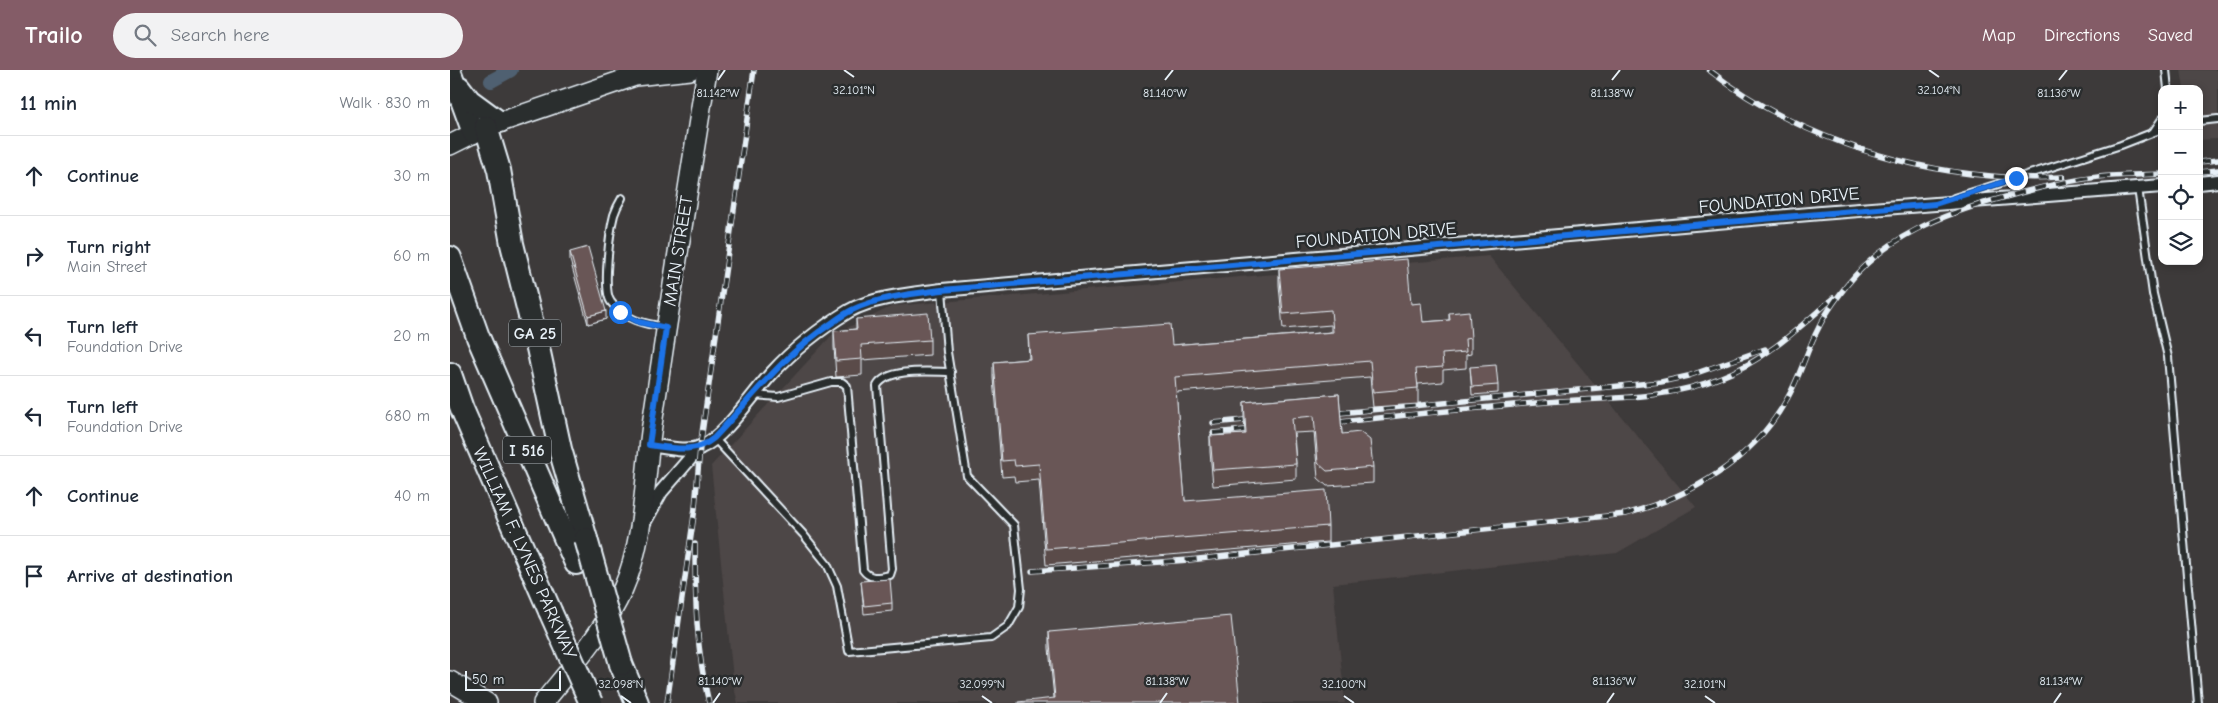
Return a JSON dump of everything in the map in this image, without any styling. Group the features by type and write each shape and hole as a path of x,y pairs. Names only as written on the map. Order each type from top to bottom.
{"highway":[{"path":"453,76 486,127"},
{"path":"453,76 486,127"},
{"name":"GA 25","path":"486,127 499,170 512,244 538,348 560,449 621,664"},
{"name":"I 516","path":"450,258 478,337 637,703"},
{"name":"WILLIAM F. LYNES PARKWAY","path":"450,374 462,410 591,703"},
{"path":"450,387 462,410"}],"main road":[{"path":"450,145 486,127 635,76 690,70"},
{"name":"MAIN STREET","path":"543,703 611,614 624,588 632,563 639,532 649,445 706,70"},
{"path":"558,703 568,672"},
{"path":"450,681 487,703"}],"street":[{"path":"2203,183 2218,181"},
{"name":"FOUNDATION DRIVE","path":"649,445 686,450 700,447 714,438 772,372 799,347 851,310 904,296 942,290 2158,186"},
{"path":"639,532 662,492 700,447"}],"lane":[{"path":"2166,70 2168,85"},
{"path":"2203,121 2218,119"},
{"path":"2153,132 2158,125"},
{"path":"1935,204 2121,145 2159,130"},
{"path":"2138,188 2153,294 2168,357 2176,425 2198,703"},
{"path":"622,198 615,214 609,241 609,300 620,312 639,322 666,328"},
{"path":"714,438 804,534 827,564 837,586 850,651 991,638 1008,626 1019,607 1021,589 1014,525 967,476 951,372 942,290"},
{"path":"753,395 778,397 831,382 842,382 847,386 863,570 866,574 875,578 890,575 892,569 877,386 880,381 894,374 951,372"}],"shaded area":[{"path":"2181,70 2218,70 2218,139 2203,140 2203,85 2183,85"},
{"path":"1489,256 1696,507 1617,553 1333,584 1345,703 738,703 734,688 711,466 832,335 893,306"}],"building":[{"path":"588,247 606,311 588,316 570,252"},
{"path":"1407,259 1411,304 1421,303 1423,322 1450,320 1449,313 1469,311 1471,338 1465,339 1466,352 1442,354 1443,367 1416,369 1418,388 1373,392 1370,361 1175,377 1185,501 1326,490 1328,526 1046,549 1039,464 1015,466 1014,460 1002,461 994,362 1030,359 1028,335 1170,324 1172,345 1333,332 1331,310 1283,314 1279,269"},
{"path":"928,313 930,340 861,345 862,359 836,361 834,331 857,329 856,319"},
{"path":"1496,365 1498,385 1472,387 1470,367"},
{"path":"1339,394 1342,434 1360,432 1370,440 1373,467 1327,471 1318,463 1314,416 1292,418 1296,464 1213,470 1210,436 1246,434 1244,402"},
{"path":"890,579 892,603 864,606 861,581"},
{"path":"1231,616 1240,703 1018,703 1055,698 1049,632"}],"waterway":[{"path":"491,81 511,70"}],"railway":[{"path":"667,703 695,508 700,447 754,70"},
{"path":"1709,70 1739,92 1772,111 1842,143 1879,155 1954,172 2009,177 2063,177"},
{"path":"2203,162 2218,160"},
{"path":"2203,172 2218,170"},
{"path":"1032,571 1189,560 1626,514 1650,506 1674,497 1719,473 1757,440 1773,421 1787,399 1818,329 1835,301 1862,268 1898,240 1917,229 1958,211 2037,188 2098,177 2158,174"},
{"path":"1340,422 1532,403 1660,394 1700,385 1751,363 1780,343 1833,298"},
{"path":"1339,413 1661,382 1688,376 1765,349"},
{"path":"1213,423 1244,420"},
{"path":"1213,433 1245,430"},
{"path":"695,544 699,644 709,703"}],"route":[{"path":"620,312 639,322 666,328 649,445 686,450 708,444 736,415 772,372 822,329 851,310 875,302 904,296 942,290 1935,204 2016,178"}]}
